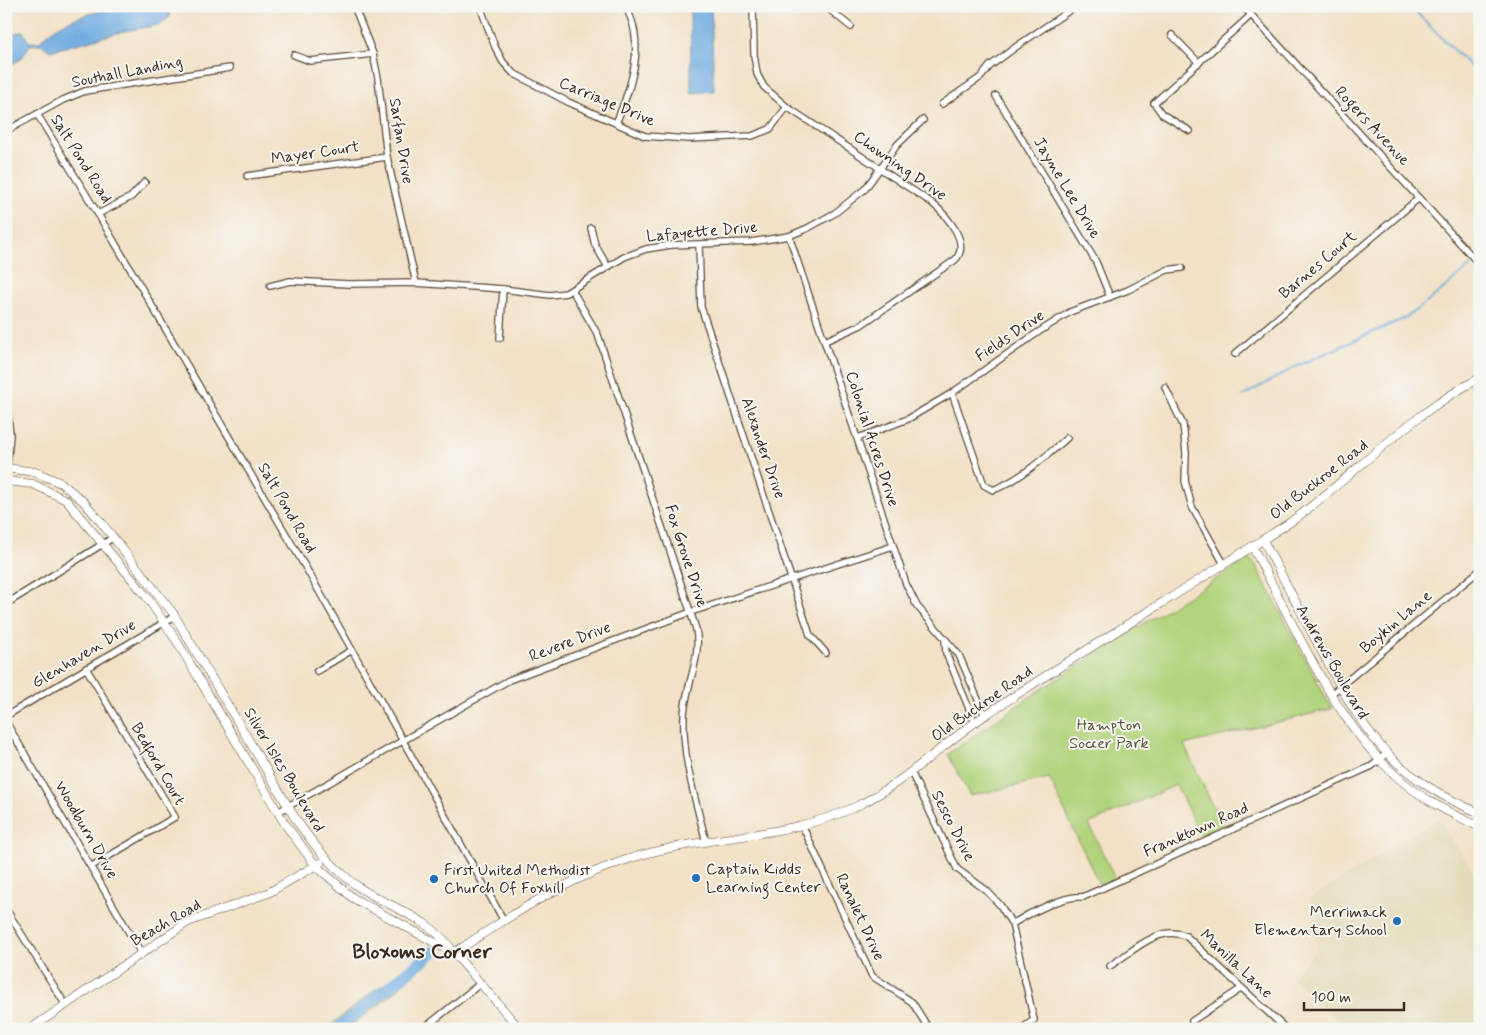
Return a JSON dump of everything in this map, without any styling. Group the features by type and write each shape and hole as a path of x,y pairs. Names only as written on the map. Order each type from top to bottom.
{"street":[{"name":"Sarfan Drive","path":"354,6 373,54 378,78 387,156 416,283"},
{"name":"Carriage Drive","path":"480,6 495,47 503,62 514,73 526,81 644,136 662,138 740,137 762,134 770,128 787,106"},
{"path":"616,123 629,91 636,47 633,27 625,6"},
{"name":"Chowning Drive","path":"752,6 756,74 764,86 787,106 882,168 942,212 957,235 960,244 960,253 955,260 861,325 825,341"},
{"path":"825,6 851,27"},
{"path":"942,104 981,77 990,66 1076,6"},
{"name":"Rogers Avenue","path":"1243,6 1480,265"},
{"path":"1190,131 1162,114 1154,103 1251,15"},
{"path":"1172,35 1199,63"},
{"path":"294,55 310,61 373,54"},
{"name":"Southall Landing","path":"6,132 63,100 86,91 230,68"},
{"name":"Jayne Lee Drive","path":"996,96 1096,262 1110,297"},
{"name":"Salt Pond Road","path":"37,114 98,214 352,650 504,921"},
{"name":"Lafayette Drive","path":"270,286 290,281 349,284 416,283 503,288 555,295 572,290 624,257 646,248 751,242 790,236 818,224 865,190 897,145 923,120"},
{"name":"Mayer Court","path":"247,176 387,156"},
{"path":"98,214 131,197 145,182"},
{"name":"Barnes Court","path":"1235,354 1419,198"},
{"path":"591,228 595,245 608,267"},
{"name":"Colonial Acres Drive","path":"790,236 911,596 945,641 953,646 959,655 985,716"},
{"name":"Alexander Drive","path":"699,245 701,307 810,635 826,653"},
{"name":"Fields Drive","path":"858,438 908,420 952,393 1070,312 1110,297 1167,270 1182,268"},
{"path":"500,338 503,288"},
{"name":"Fox Grove Drive","path":"572,290 598,335 691,612 698,638 698,653 687,692 684,737 690,778 706,842"},
{"name":"Old Buckroe Road","path":"454,953 555,890 589,874 650,852 802,825 858,805 911,772 985,716 1263,540 1320,501 1427,411 1480,378"},
{"path":"1166,387 1183,425 1186,453 1185,481 1192,507 1224,564"},
{"path":"952,393 984,485 993,490 1005,486 1034,466 1067,438"},
{"path":"6,398 10,420 6,476"},
{"name":"Silver Isles Boulevard","path":"7,468 35,472 61,483 83,500 175,616 288,806 308,838 326,860 360,888 415,916 445,939 454,953"},
{"name":"Silver Isles Boulevard","path":"6,481 33,484 66,500 146,596 294,838 316,866 353,898 421,934 439,947 454,953"},
{"path":"6,604 104,545 114,537"},
{"name":"Andrews Boulevard","path":"1263,540 1356,714 1387,753 1427,786 1480,813"},
{"name":"Revere Drive","path":"278,812 509,680 691,612 893,546"},
{"name":"Andrews Boulevard","path":"1252,546 1331,694 1349,723 1395,776 1428,801 1480,827"},
{"name":"Boykin Lane","path":"1331,694 1480,570"},
{"name":"Glenhaven Drive","path":"6,716 175,616"},
{"name":"Colonial Acres Drive","path":"945,641 946,653 975,723"},
{"path":"317,671 352,650"},
{"name":"Bedford Court","path":"86,668 176,817 92,866"},
{"name":"Woodburn Drive","path":"6,722 92,866 141,953"},
{"name":"Franktown Road","path":"1012,924 1053,904 1076,896 1083,897 1380,760 1387,753"},
{"name":"Sesco Drive","path":"911,772 957,869 986,890 1000,905 1012,924 1034,1020 1021,1029"},
{"name":"Ranalet Drive","path":"802,825 872,976 912,1002 929,1029"},
{"name":"Beach Road","path":"30,1029 188,922 268,893 326,860"},
{"path":"6,909 65,1004"},
{"name":"Manilla Lane","path":"1110,966 1162,934 1176,932 1186,936 1286,1029"},
{"path":"454,953 520,1029"},
{"path":"423,1029 481,982"},
{"path":"1192,1020 1242,988"}],"shaded area":[{"name":"Merrimack Elementary School","path":"1438,819 1480,881 1480,1029 1347,1029 1292,978 1319,946 1307,925 1320,917 1310,899"}],"green space":[{"name":"Hampton Soccer Park","path":"1249,559 1254,562 1332,709 1184,745 1224,829 1202,839 1176,785 1089,824 1115,879 1100,886 1049,778 970,796 948,754 1031,696"},
{"path":"427,952 434,956 427,965 417,970 391,996 346,1029 326,1029 375,990 401,975"}],"water":[{"path":"140,6 168,6 170,17 159,25 125,31 50,51 41,44 30,45 21,59 6,68 6,36 23,31 29,42 39,42 60,25 86,15"},
{"path":"690,6 711,6 714,91 691,93"}],"waterway":[{"path":"1410,6 1480,76"},
{"path":"1243,396 1297,366 1405,318 1472,265"},
{"path":"337,1029 433,952"}],"place":[{"name":"Captain Kidds Learning Center","path":"696,878"},
{"name":"First United Methodist Church Of Foxhill","path":"434,879"},
{"name":"Merrimack Elementary School","path":"1397,921"}],"district":[{"name":"Bloxoms Corner","path":"422,952"}]}
